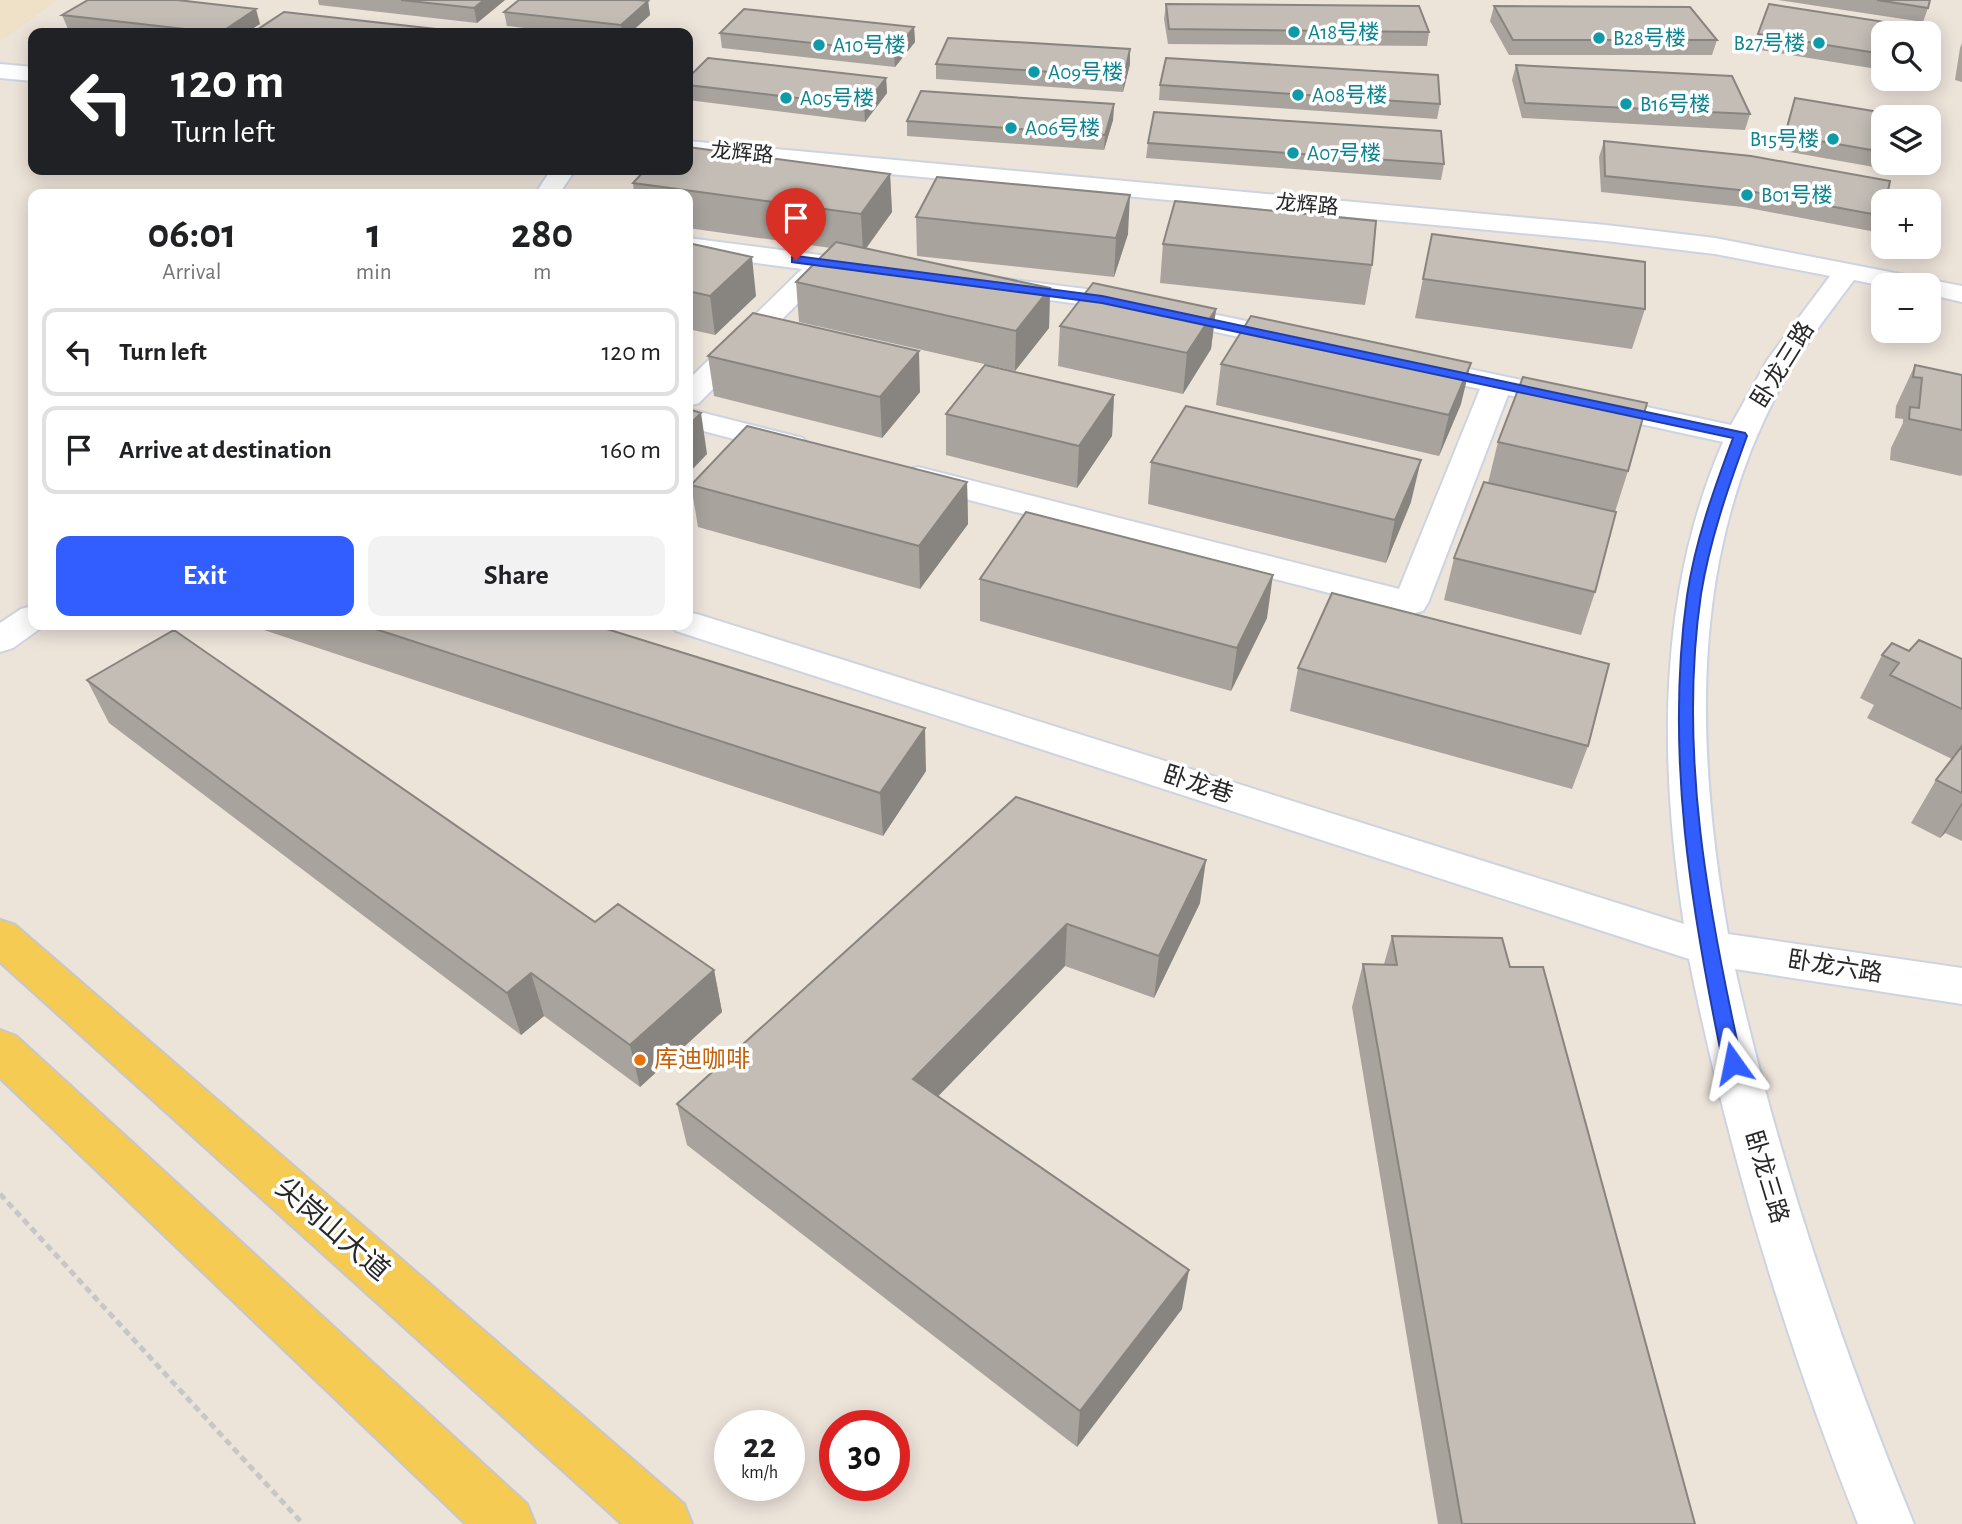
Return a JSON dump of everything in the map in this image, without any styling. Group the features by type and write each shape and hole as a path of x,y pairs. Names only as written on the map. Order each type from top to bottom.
{"main road":[{"name":"尖岗山大道","path":"0,937 664,1524"},
{"path":"0,1049 507,1524"}],"street":[{"path":"0,71 28,74"},
{"name":"龙辉路","path":"693,148 1606,233 1715,246 1871,275"},
{"path":"693,247 890,272"},
{"path":"693,392 823,263"},
{"name":"卧龙三路","path":"1848,270 1774,371 1740,436 1713,509 1694,594 1686,694 1689,810 1708,948 1733,1063 1770,1193 1818,1343 1886,1524"},
{"path":"970,282 1102,299 1320,346"},
{"path":"1941,289 1962,294"},
{"path":"1388,360 1740,436"},
{"path":"889,470 1411,603 1497,384"},
{"path":"693,419 822,453"},
{"path":"0,640 28,620"},
{"name":"卧龙巷","path":"693,625 1708,948"},
{"name":"卧龙六路","path":"1708,948 1962,986"}],"path":[{"path":"0,1194 303,1524"}],"shaded area":[{"path":"0,0 58,0 0,41"}],"building":[{"path":"88,0 177,0 256,9 228,28 176,28 62,15"},
{"path":"401,0 484,0 474,8"},
{"path":"519,0 648,1 621,25 504,12"},
{"path":"1877,0 1930,0 1928,8"},
{"path":"1166,4 1419,6 1429,32 1169,29"},
{"path":"1769,4 1878,21 1871,21 1871,52 1758,34"},
{"path":"1494,6 1690,7 1717,40 1513,40"},
{"path":"744,9 914,27 894,52 720,33"},
{"path":"284,12 427,28 260,28"},
{"path":"948,38 1130,49 1124,77 936,64"},
{"path":"708,58 886,78 864,106 693,86 693,73"},
{"path":"1166,58 1438,75 1440,104 1160,85"},
{"path":"1516,65 1732,76 1750,114 1525,103"},
{"path":"921,91 1114,104 1105,135 907,121"},
{"path":"1795,98 1871,111 1871,150 1785,135"},
{"path":"1154,112 1441,131 1444,164 1148,143"},
{"path":"1604,141 1751,156 1890,181 1888,189 1871,189 1871,214 1749,191 1605,176"},
{"path":"693,148 890,174 861,214 693,191 693,189 633,183 640,175 693,175"},
{"path":"937,177 1130,195 1116,238 916,217"},
{"path":"1175,201 1376,221 1372,265 1163,244"},
{"path":"1432,234 1645,262 1645,309 1423,279"},
{"path":"836,242 1050,288 1016,331 796,282"},
{"path":"693,244 752,257 710,296 693,292"},
{"path":"1093,283 1216,309 1187,353 1060,326"},
{"path":"753,313 919,351 880,397 708,356"},
{"path":"1251,316 1471,363 1449,415 1221,364"},
{"path":"985,365 1114,395 1079,446 946,414"},
{"path":"1915,365 1962,375 1962,430 1909,419 1910,407 1919,408 1922,378 1913,377"},
{"path":"1523,377 1647,403 1628,471 1498,442"},
{"path":"1186,406 1421,460 1395,520 1151,462"},
{"path":"693,411 701,413 693,421"},
{"path":"747,426 967,482 919,546 693,486"},
{"path":"1484,482 1616,512 1595,592 1454,558"},
{"path":"1026,512 1273,575 1237,648 980,579"},
{"path":"1332,593 1609,664 1588,746 1298,668"},
{"path":"174,630 595,922 618,904 714,970 630,1045 531,973 507,993 87,680"},
{"path":"378,630 610,630 925,728 880,793"},
{"path":"1919,640 1962,659 1962,709 1890,675 1899,663 1882,655 1892,643 1909,651"},
{"path":"1962,746 1962,793 1936,780"},
{"path":"1016,797 1206,860 1159,956 1067,924 913,1079 1189,1270 1080,1411 677,1104"},
{"path":"1392,936 1502,938 1510,967 1543,967 1695,1524 1462,1524 1363,964 1397,965"}],"place":[{"name":"A18号楼","path":"1294,32"},
{"name":"B28号楼","path":"1599,38"},
{"name":"B27号楼","path":"1819,43"},
{"name":"A10号楼","path":"819,45"},
{"name":"A09号楼","path":"1034,72"},
{"name":"A08号楼","path":"1298,95"},
{"name":"A05号楼","path":"786,98"},
{"name":"B16号楼","path":"1626,104"},
{"name":"A06号楼","path":"1011,128"},
{"name":"B15号楼","path":"1833,139"},
{"name":"A07号楼","path":"1293,153"},
{"name":"B01号楼","path":"1747,195"},
{"name":"库迪咖啡","path":"640,1060"}],"route":[{"path":"796,260 1102,299 1740,436 1713,509 1694,594 1686,694 1689,810 1708,948 1733,1063"}]}
